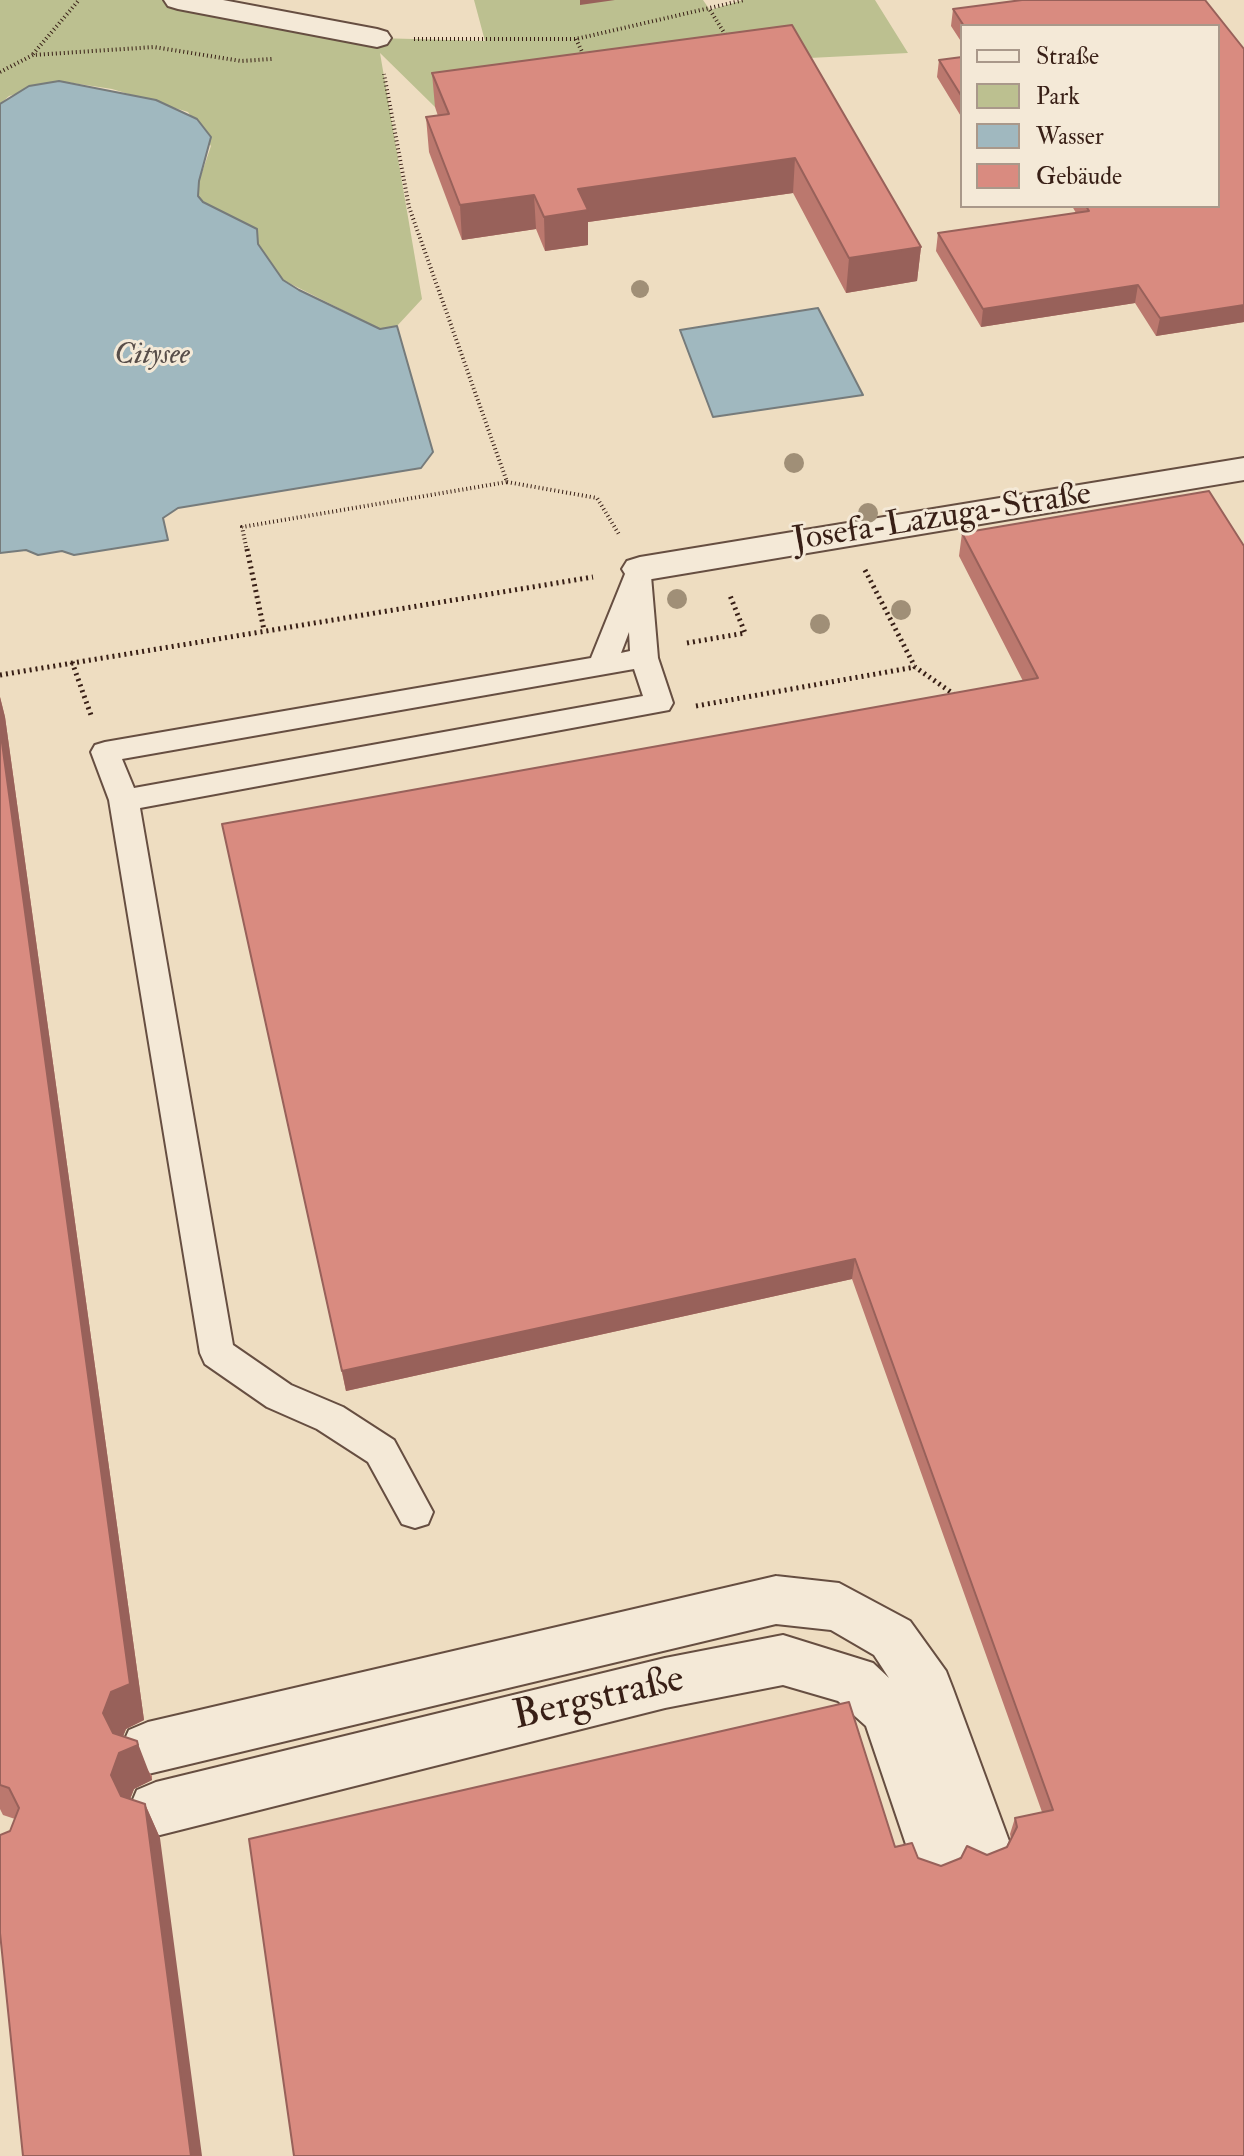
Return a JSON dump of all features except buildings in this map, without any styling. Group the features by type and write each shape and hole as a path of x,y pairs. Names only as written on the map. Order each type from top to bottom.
{"street":[{"path":"178,0 377,38"},
{"name":"Josefa-Lazuga-Straße","path":"640,569 1244,469"},
{"name":"Bergstraße","path":"148,1748 776,1600 839,1607 892,1638 927,1689 950,1752 958,1846 887,1711 854,1681 783,1660 665,1683 156,1809"}],"lane":[{"path":"124,800 659,703 644,658 640,569"},
{"path":"602,666 640,569"},
{"path":"415,1512 381,1451 330,1418 279,1396 217,1353 124,800 105,752 644,658"}],"path":[{"path":"0,72 33,55 79,0"},
{"path":"377,38 576,39 744,0"},
{"path":"710,10 728,37 728,46"},
{"path":"576,39 589,67"},
{"path":"33,55 154,47 241,61 287,58"},
{"path":"383,68 409,207 507,482"},
{"path":"0,675 640,569 597,498 507,482 242,527 264,630"},
{"path":"847,535 915,667 963,701"},
{"path":"644,658 676,645 745,633 714,557"},
{"path":"72,662 105,752"},
{"path":"659,703 702,706 915,667"}],"green space":[{"path":"0,0 178,0 377,38 485,41 474,0 703,0 710,10 743,0 875,0 908,53 790,59 435,107 380,53 422,299 397,326 380,329 283,280 258,244 257,229 203,202 198,196 199,181 211,146 188,112 112,89 59,81 9,96 0,104"}],"water":[{"name":"Citysee","path":"59,81 156,100 197,119 211,137 199,181 198,196 203,202 257,229 258,244 283,280 380,329 397,326 433,452 421,468 178,508 163,518 168,540 74,555 62,551 38,555 26,550 0,553 0,104 29,86"},
{"path":"818,308 863,395 713,417 680,330"}]}
